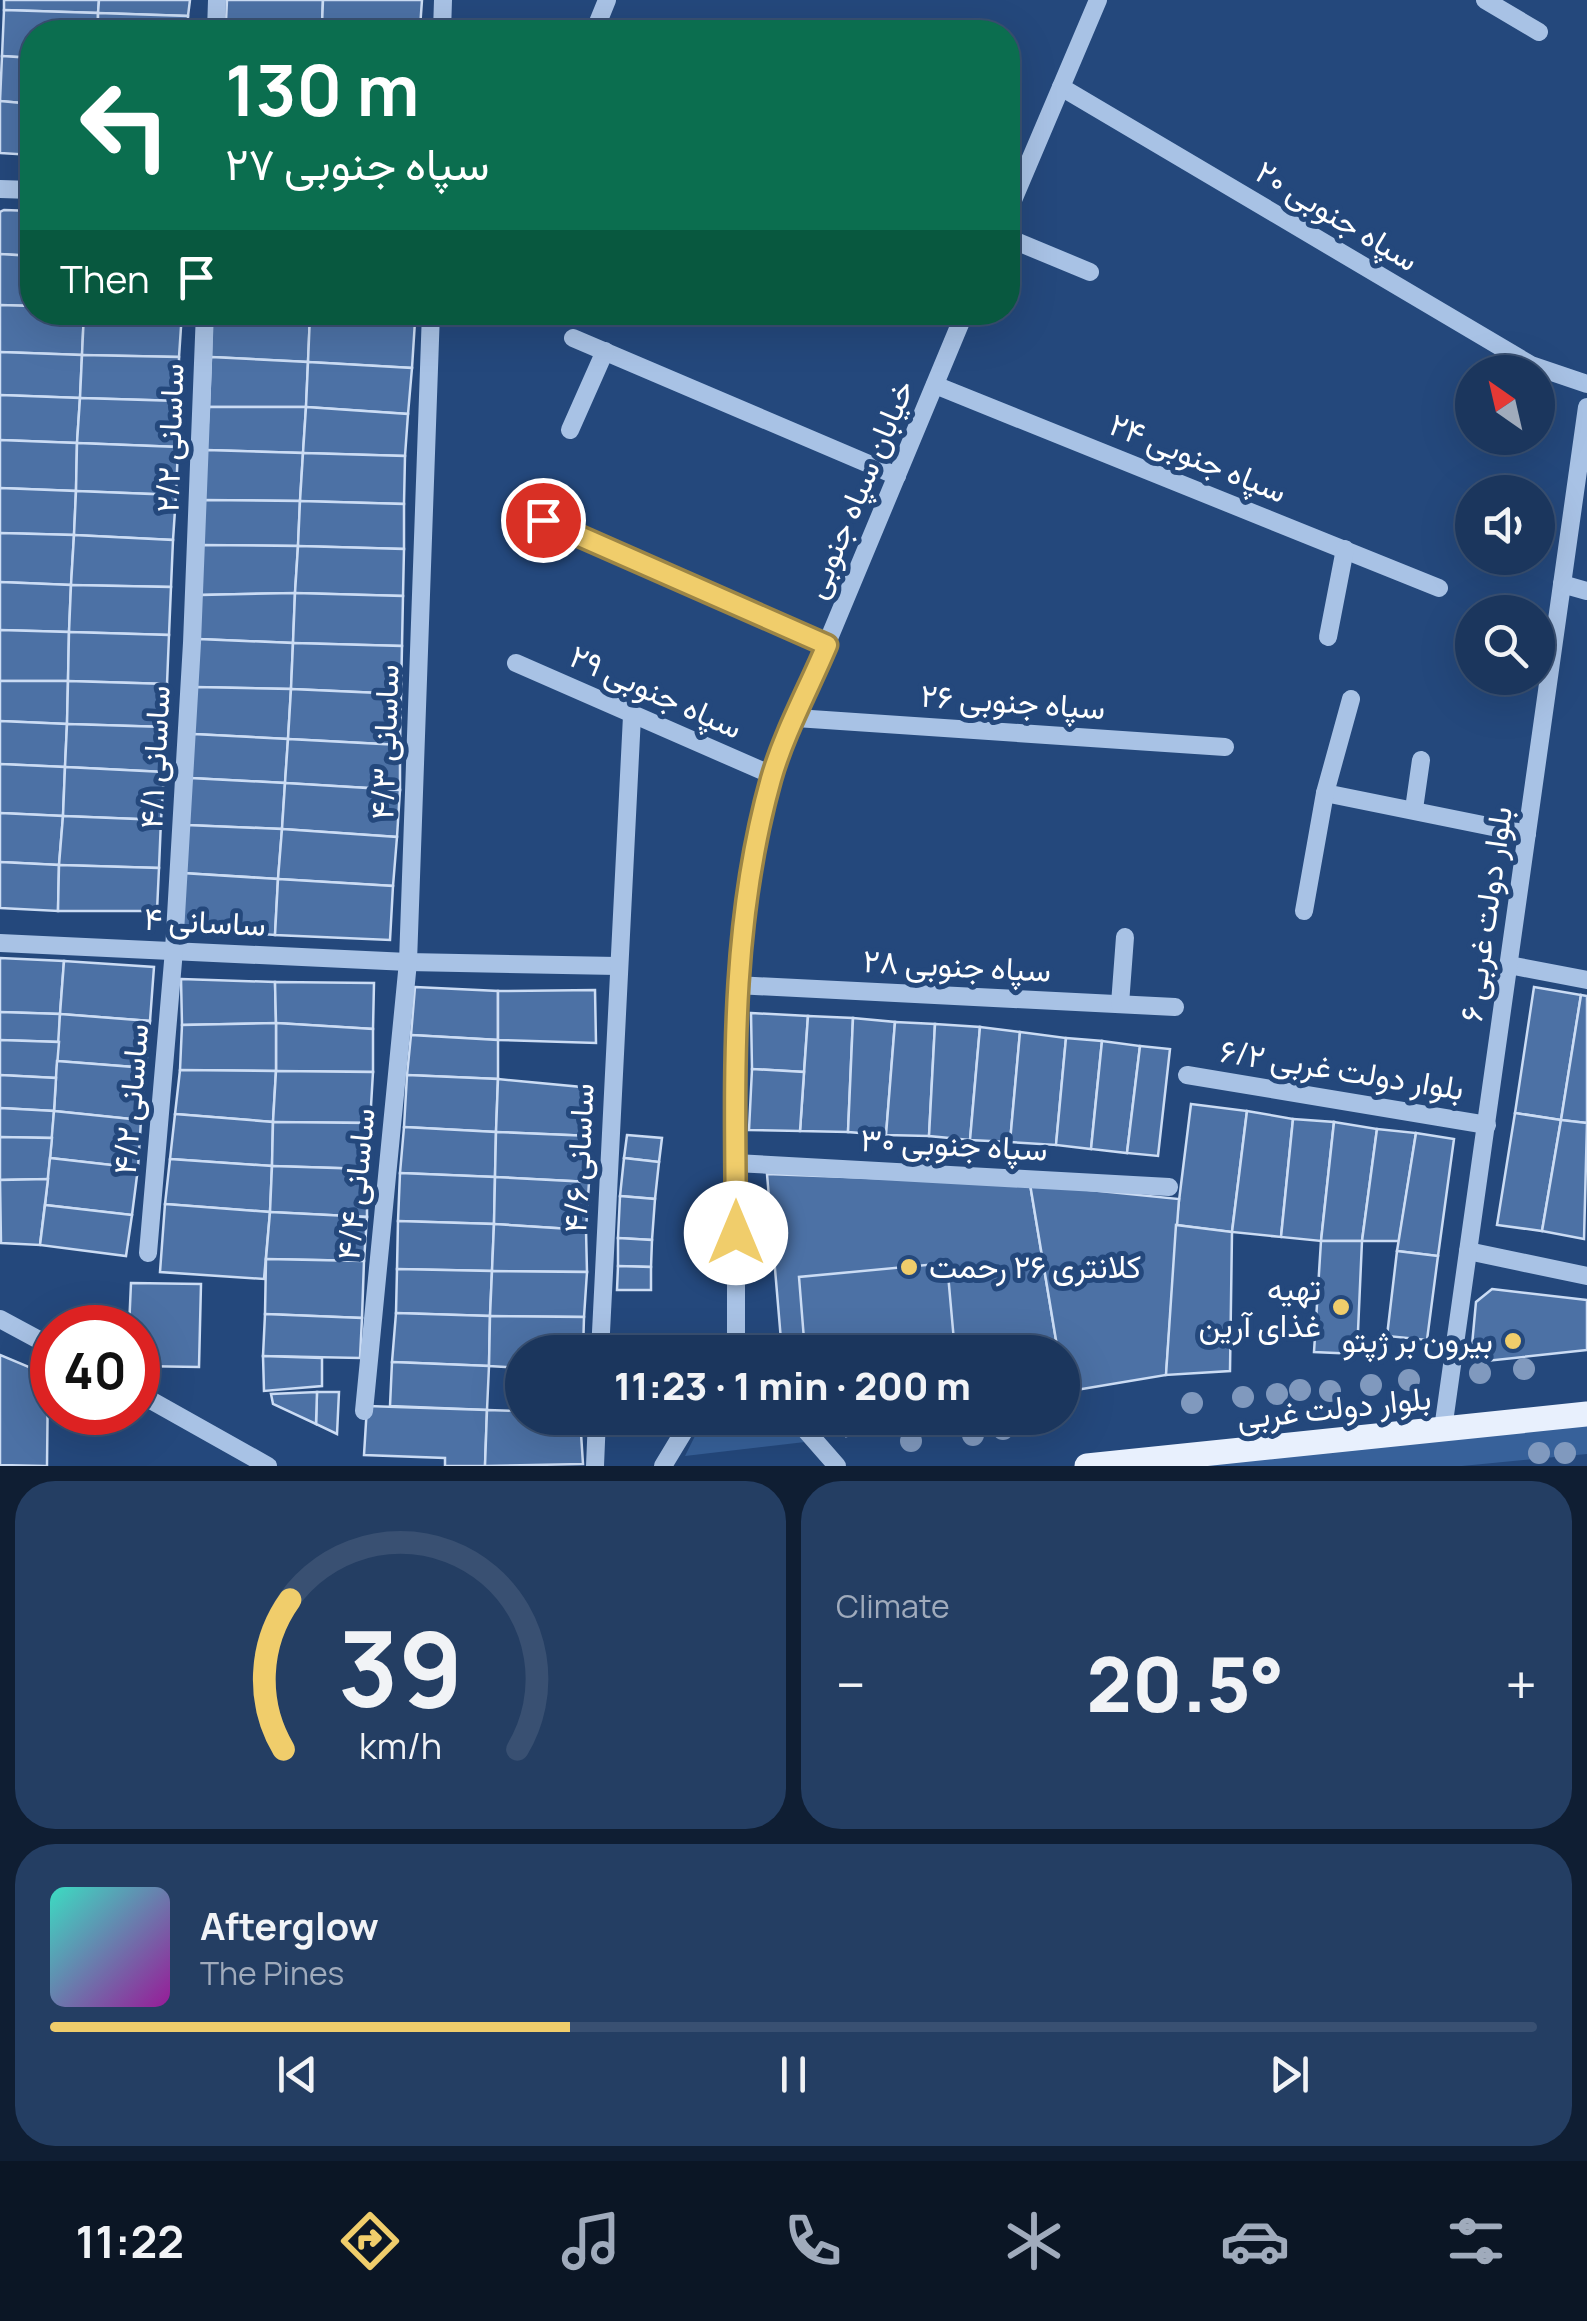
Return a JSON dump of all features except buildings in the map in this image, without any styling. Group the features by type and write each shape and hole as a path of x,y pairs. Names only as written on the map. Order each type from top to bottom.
{"main road":[{"name":"بلوار دولت غربی","path":"1087,1466 1587,1414"}],"street":[{"path":"1020,184 1098,0"},
{"path":"1485,0 1539,32"},
{"name":"۲۰ سپاه جنوبی","path":"1061,87 1532,366 1587,384"},
{"path":"1020,243 1090,272"},
{"name":"۲/۲ ساسانی","path":"195,567 204,325"},
{"name":"۴/۳ ساسانی","path":"408,962 430,325"},
{"name":"خیابان سپاه جنوبی","path":"737,1335 736,985 745,893 772,775 960,325"},
{"path":"573,338 898,476"},
{"path":"570,430 605,351"},
{"name":"۲۴ سپاه جنوبی","path":"935,385 1439,588"},
{"name":"بلوار دولت غربی ۶","path":"1443,1429 1587,407"},
{"path":"543,520 827,645"},
{"path":"1328,637 1345,550"},
{"name":"۴/۱ ساسانی","path":"174,950 195,567"},
{"path":"1562,584 1587,591"},
{"name":"۲۹ سپاه جنوبی","path":"516,663 772,775"},
{"path":"1304,912 1326,793 1351,699"},
{"name":"۴/۶ ساسانی","path":"601,1335 632,716"},
{"name":"۲۶ سپاه جنوبی","path":"796,718 1225,747"},
{"path":"1414,809 1422,760"},
{"path":"1326,793 1527,834"},
{"path":"1120,1004 1125,937"},
{"name":"۴ ساسانی","path":"0,942 408,962 617,966"},
{"name":"۴/۲ ساسانی","path":"148,1253 174,950"},
{"name":"۴/۴ ساسانی","path":"364,1411 408,962"},
{"path":"1509,966 1587,980"},
{"name":"۲۸ سپاه جنوبی","path":"736,985 1175,1007"},
{"name":"بلوار دولت غربی ۶/۲","path":"1188,1075 1486,1125"},
{"name":"۳۰ سپاه جنوبی","path":"735,1163 1169,1187"},
{"path":"1468,1251 1587,1276"},
{"path":"0,1318 30,1335"},
{"path":"160,1405 268,1466"},
{"path":"595,1466 596,1435"},
{"path":"663,1466 682,1435"},
{"path":"810,1435 836,1466"}],"shaded area":[{"path":"1587,1418 1587,1454 1462,1466 1191,1466"},
{"path":"696,1435 799,1435 805,1442 685,1456"}],"place":[{"name":"کلانتری ۲۶ رحمت","path":"909,1267"},
{"name":"تهیه غذای آرین","path":"1341,1307"},
{"name":"بیرون بر ژپتو","path":"1513,1341"}],"route":[{"path":"543,520 827,645 772,775 745,893 736,985 736,1233"}]}
